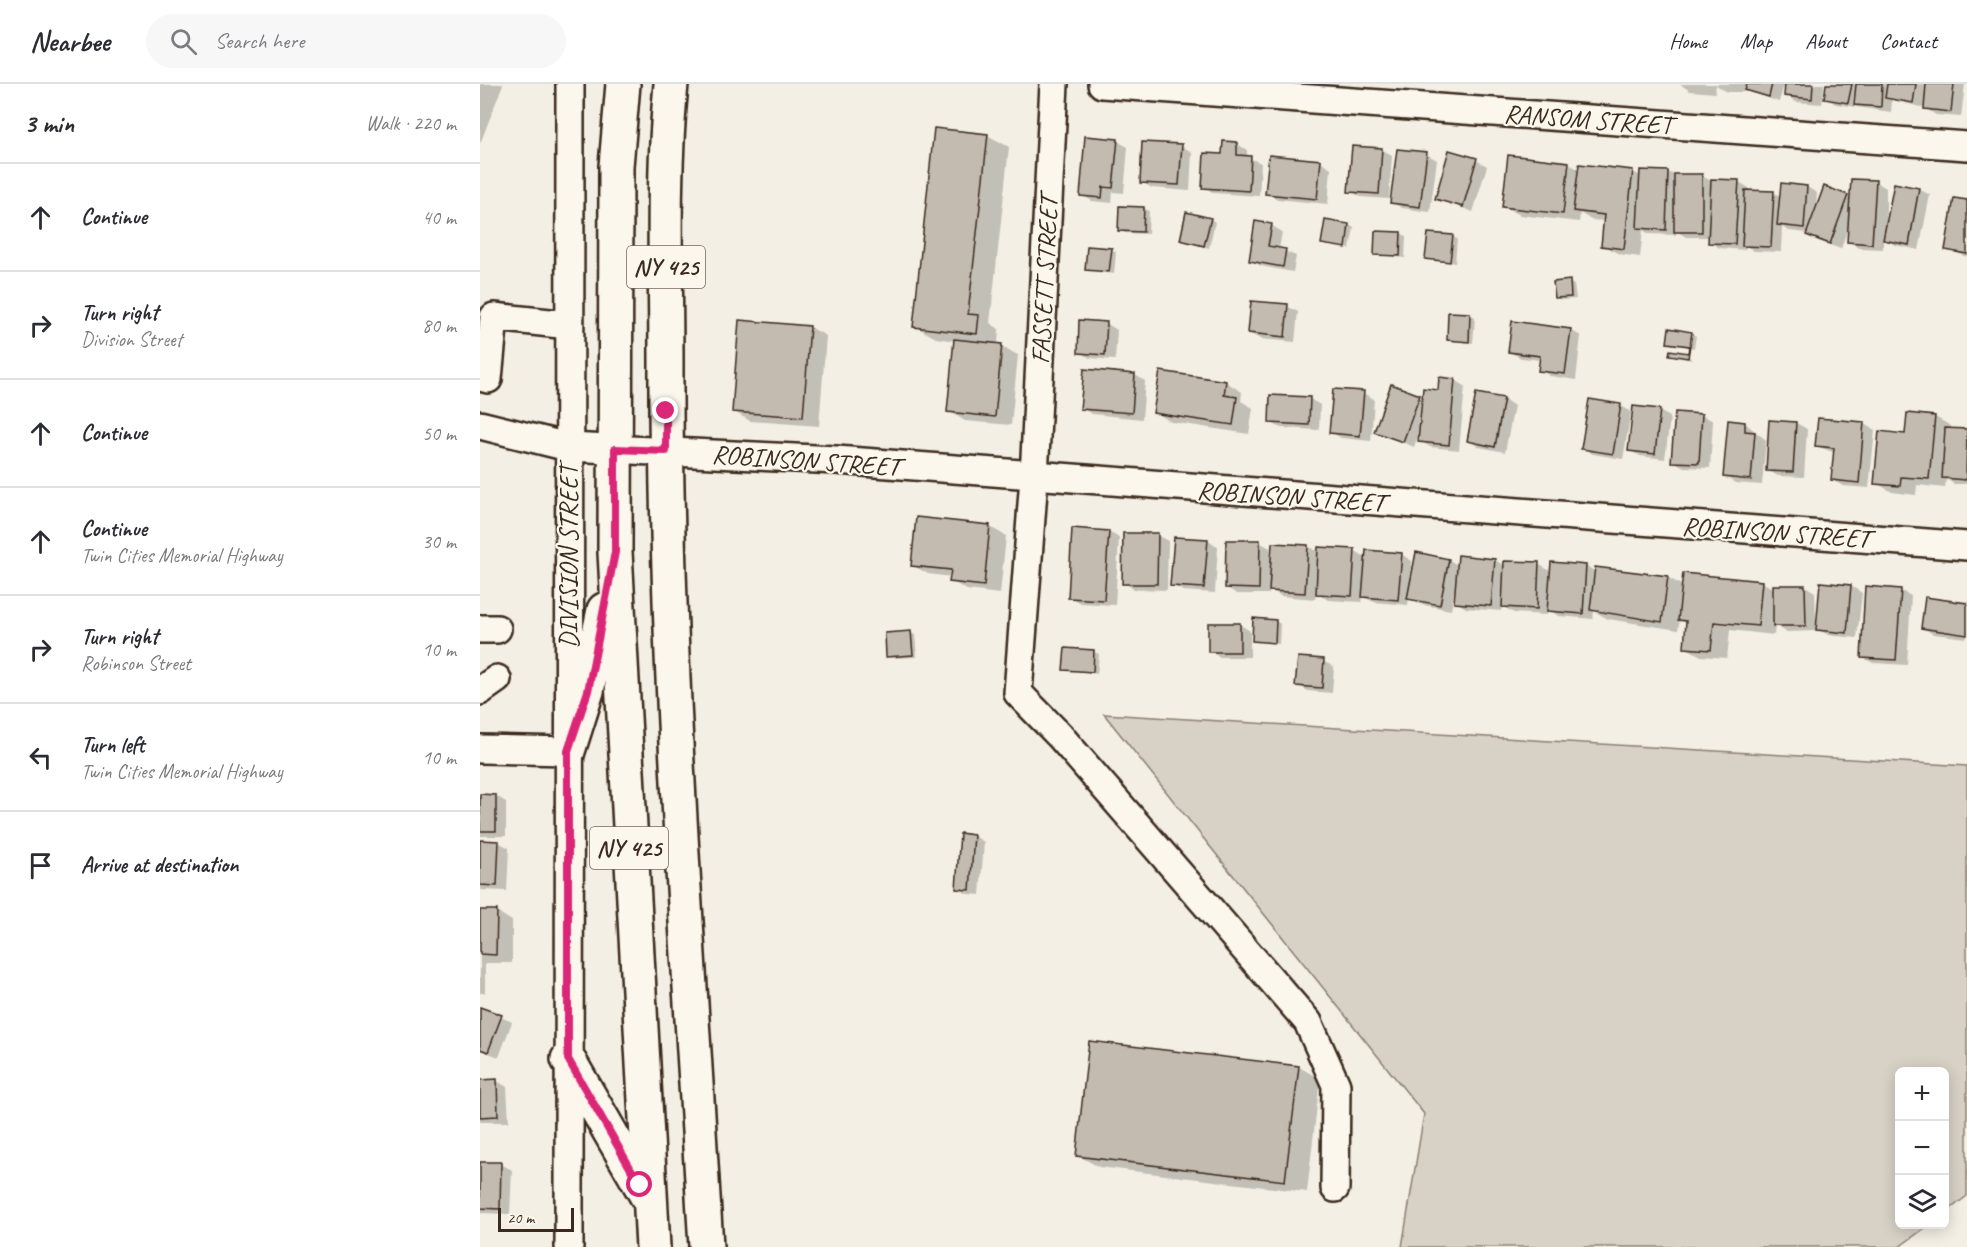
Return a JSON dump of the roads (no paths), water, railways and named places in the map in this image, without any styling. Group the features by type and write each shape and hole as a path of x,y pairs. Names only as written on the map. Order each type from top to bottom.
{"main road":[{"name":"NY 425","path":"622,84 616,166 615,552 629,848 653,1247"},
{"name":"NY 425","path":"672,84 666,199 666,451 674,726 706,1247"},
{"path":"568,751 588,691 615,552"},
{"path":"568,1059 651,1204"}],"street":[{"name":"DIVISION STREET","path":"569,1247 570,84"},
{"name":"FASSETT STREET","path":"1054,84 1034,477 1018,693 1060,736 1308,1022 1336,1085 1335,1188"},
{"name":"RANSOM STREET","path":"1102,84 1967,146"},
{"path":"480,377 488,379 494,316 569,325"},
{"name":"ROBINSON STREET","path":"480,425 568,447 836,460 1034,477 1967,546"},
{"path":"480,749 568,751"}]}
